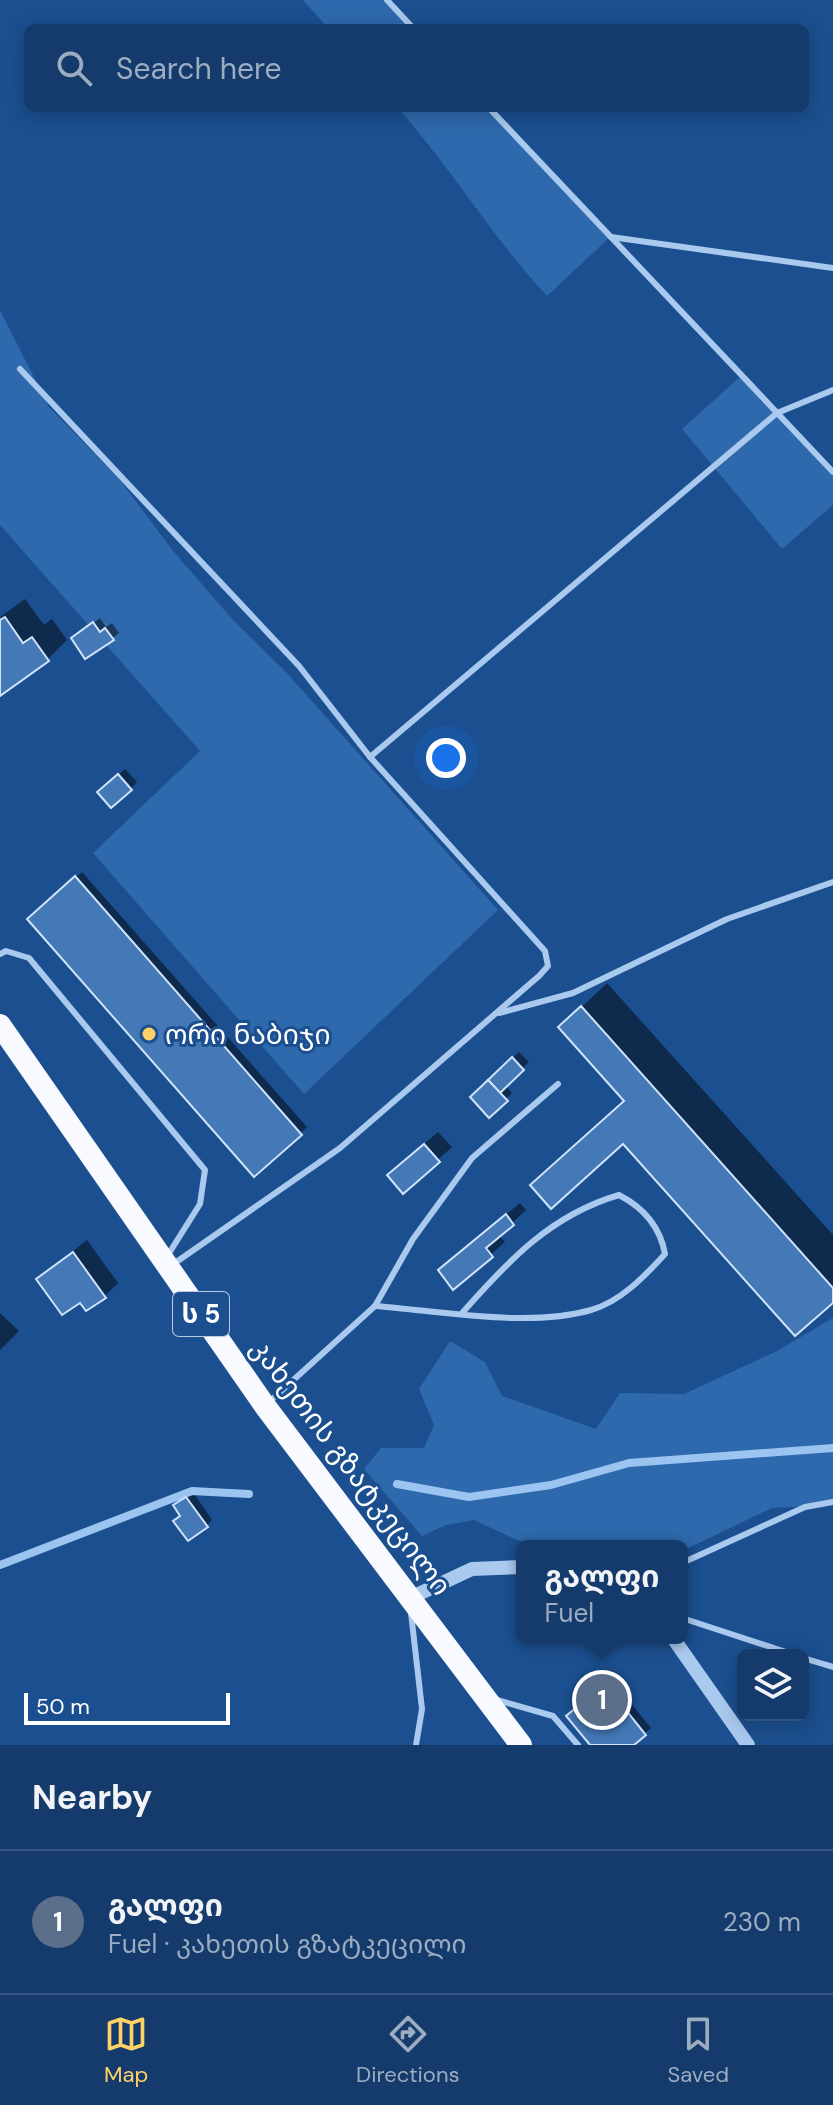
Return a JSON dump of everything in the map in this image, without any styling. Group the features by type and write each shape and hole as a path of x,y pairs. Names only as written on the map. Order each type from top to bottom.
{"highway":[{"name":"კახეთის გზატკეცილი","path":"1,1029 265,1406 521,1745"}],"street":[{"path":"410,1598 472,1569 516,1567"},
{"path":"677,1644 748,1745"}],"lane":[{"path":"387,0 409,24"},
{"path":"493,112 833,472"},
{"path":"610,237 833,268"},
{"path":"20,369 299,666 370,757 545,951 548,966 340,1148 167,1264"},
{"path":"370,757 777,413 833,390"},
{"path":"495,1014 573,993 727,919 833,882"},
{"path":"0,954 6,951 29,958 205,1170 200,1204 167,1264"},
{"path":"265,1406 375,1306 413,1239 472,1158 558,1084"},
{"path":"375,1306 537,1318 593,1309 641,1281 665,1254 662,1236 640,1206 619,1195 589,1204 532,1239 463,1312"},
{"path":"688,1560 805,1507 833,1502"},
{"path":"410,1598 422,1709 416,1745"},
{"path":"688,1620 777,1649"},
{"path":"809,1660 833,1667"},
{"path":"486,1698 553,1716 578,1745"}],"shaded area":[{"path":"303,0 387,0 409,24 324,24"},
{"path":"401,112 493,112 610,237 547,296"},
{"path":"0,310 49,407 119,479 174,552 233,620 286,672 498,910 304,1094 93,853 200,751 0,525"},
{"path":"741,376 833,472 833,505 782,549 682,429"},
{"path":"833,1318 833,1505 772,1508 688,1548 688,1540 517,1540 474,1520 446,1525 422,1536 364,1469 381,1448 424,1448 434,1425 419,1389 450,1341 485,1362 502,1396 596,1429 620,1393 684,1394 775,1352"}],"building":[{"path":"5,617 23,643 32,637 49,661 0,696 0,620"},
{"path":"93,622 100,632 105,628 114,640 85,659 71,638"},
{"path":"118,774 132,790 111,808 97,792"},
{"path":"75,876 302,1135 254,1177 27,919"},
{"path":"581,1006 833,1288 833,1303 795,1336 623,1144 551,1209 530,1185 624,1101 558,1027"},
{"path":"512,1057 524,1070 500,1093 488,1080"},
{"path":"488,1080 508,1101 489,1118 470,1097"},
{"path":"424,1144 440,1162 403,1194 387,1175"},
{"path":"506,1214 514,1225 486,1248 493,1257 453,1290 438,1270"},
{"path":"73,1252 106,1298 86,1311 80,1303 62,1315 36,1279"},
{"path":"186,1497 208,1527 188,1541 173,1521 180,1516 173,1505"},
{"path":"605,1684 646,1735 634,1745 590,1745 566,1716"}],"waterway":[{"path":"397,1484 469,1497 551,1485 629,1463 833,1448"},
{"path":"0,1565 192,1491 249,1494"}],"place":[{"name":"ორი ნაბიჯი","path":"149,1034"},
{"name":"გალფი","path":"602,1700"}]}
